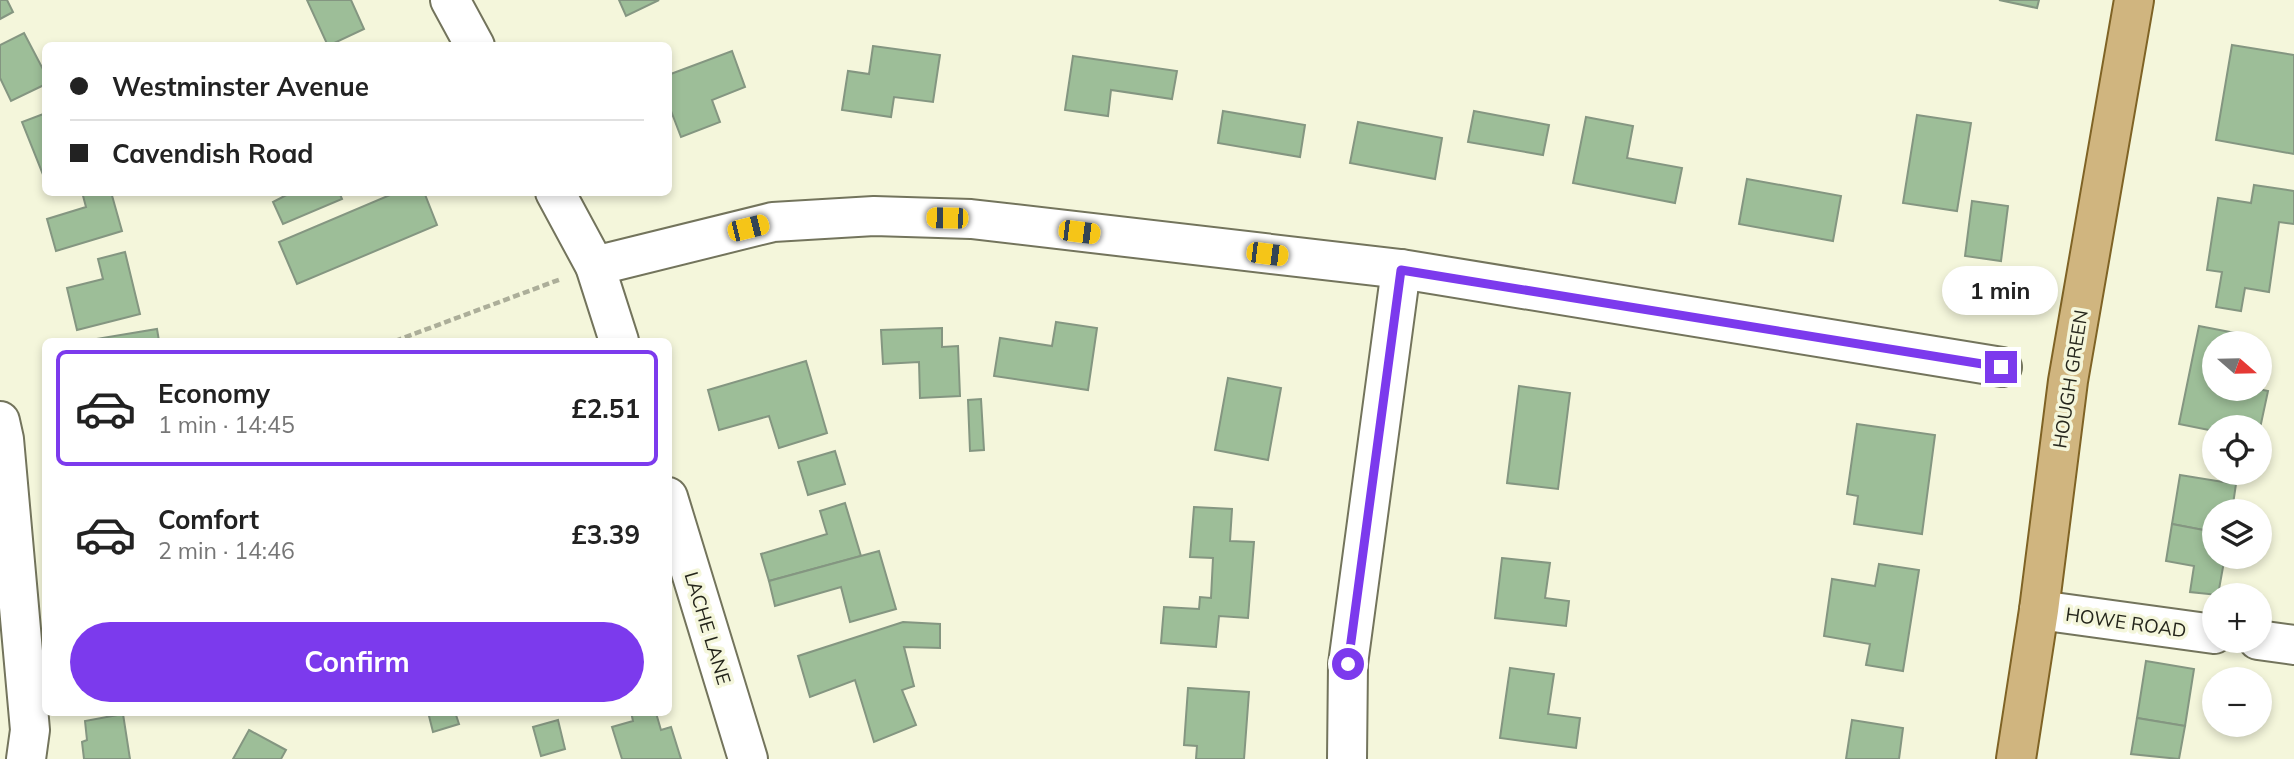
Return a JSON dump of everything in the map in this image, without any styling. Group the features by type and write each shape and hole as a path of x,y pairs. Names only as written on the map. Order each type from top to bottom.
{"main road":[{"name":"HOUGH GREEN","path":"2016,759 2039,610 2068,381 2134,0"}],"street":[{"path":"450,0 473,42"},
{"path":"557,196 595,266 618,338"},
{"path":"595,266 773,222 874,216 971,219 1401,270 2001,367"},
{"path":"1347,759 1348,664 1401,270"},
{"path":"0,421 30,730 26,759 0,758"},
{"name":"LACHE LANE","path":"672,510 747,759"},
{"name":"HOWE ROAD","path":"2039,610 2202,632"},
{"path":"2272,642 2294,645"}],"path":[{"path":"403,338 595,266"}],"building":[{"path":"0,0 7,0 13,12 0,19"},
{"path":"307,0 351,0 364,29 336,42 326,42"},
{"path":"619,0 659,0 626,16"},
{"path":"1999,0 2039,0 2037,8"},
{"path":"24,33 42,67 42,86 11,101 0,78 0,45"},
{"path":"2232,45 2294,55 2294,154 2216,140"},
{"path":"873,46 940,55 933,102 894,97 891,117 842,110 848,71 869,74"},
{"path":"732,51 745,87 712,100 720,122 681,137 672,113 672,74"},
{"path":"1073,56 1177,71 1172,99 1111,90 1108,116 1065,110"},
{"path":"1223,111 1305,125 1300,157 1218,143"},
{"path":"1474,111 1549,125 1543,155 1468,142"},
{"path":"42,114 42,172 22,122"},
{"path":"1917,115 1971,123 1957,211 1903,203"},
{"path":"1586,117 1633,126 1627,158 1682,168 1675,203 1573,183"},
{"path":"1358,122 1442,138 1435,179 1350,163"},
{"path":"1747,179 1841,196 1833,241 1739,224"},
{"path":"2254,185 2294,191 2294,224 2279,222 2269,292 2245,288 2241,311 2216,307 2222,272 2207,270 2218,198 2251,203"},
{"path":"83,196 112,196 122,231 56,251 47,219 86,207"},
{"path":"284,196 341,196 342,199 283,224 273,202"},
{"path":"388,196 426,196 437,225 297,284 279,242"},
{"path":"1972,201 2008,206 2001,261 1965,256"},
{"path":"125,252 140,314 77,330 67,288 103,279 98,259"},
{"path":"1056,322 1097,328 1088,390 994,376 1000,338 1052,346"},
{"path":"2199,326 2225,331 2202,331 2202,401 2266,401 2263,415 2202,415 2202,429 2179,424"},
{"path":"942,328 942,347 958,346 960,396 920,398 919,362 883,364 881,330"},
{"path":"157,329 158,338 102,338"},
{"path":"806,361 827,433 779,448 769,416 719,430 708,390"},
{"path":"1228,378 1281,388 1268,460 1215,450"},
{"path":"1519,386 1570,393 1558,489 1507,483"},
{"path":"981,399 984,450 970,451 968,400"},
{"path":"1857,424 1935,435 1922,534 1854,524 1858,496 1847,494"},
{"path":"835,451 845,484 808,495 798,462"},
{"path":"2180,475 2202,479 2202,485 2236,485 2234,499 2202,499 2202,530 2172,524"},
{"path":"845,503 861,556 769,581 761,554 827,534 820,511"},
{"path":"1194,507 1232,509 1230,541 1254,542 1248,618 1219,616 1216,647 1161,643 1164,607 1199,609 1200,597 1211,598 1213,558 1190,557"},
{"path":"2172,524 2202,530 2202,569 2223,569 2220,583 2202,583 2202,593 2190,592 2194,566 2166,561"},
{"path":"879,551 896,609 850,622 841,587 775,606 769,581"},
{"path":"1502,558 1550,563 1545,598 1569,601 1566,626 1495,618"},
{"path":"1879,564 1919,570 1903,671 1866,665 1870,644 1824,636 1832,579 1875,586"},
{"path":"903,622 940,624 940,648 904,647 914,686 902,690 916,725 874,742 855,680 810,697 798,656"},
{"path":"2146,661 2194,669 2185,726 2137,718"},
{"path":"1510,668 1554,674 1548,714 1580,718 1576,748 1500,738"},
{"path":"1188,688 1249,692 1244,759 1196,759 1197,746 1184,745"},
{"path":"123,716 130,759 84,759 82,742 87,740 85,721"},
{"path":"429,716 456,716 459,724 433,732"},
{"path":"632,716 657,716 661,730 671,727 681,759 622,759 612,727 633,721"},
{"path":"2137,718 2185,726 2179,759 2131,754"},
{"path":"558,720 565,749 541,756 533,727"},
{"path":"1852,720 1903,728 1899,759 1846,759"},
{"path":"249,730 286,750 281,759 233,759"}],"route":[{"path":"1348,664 1401,270 2001,367"}]}
